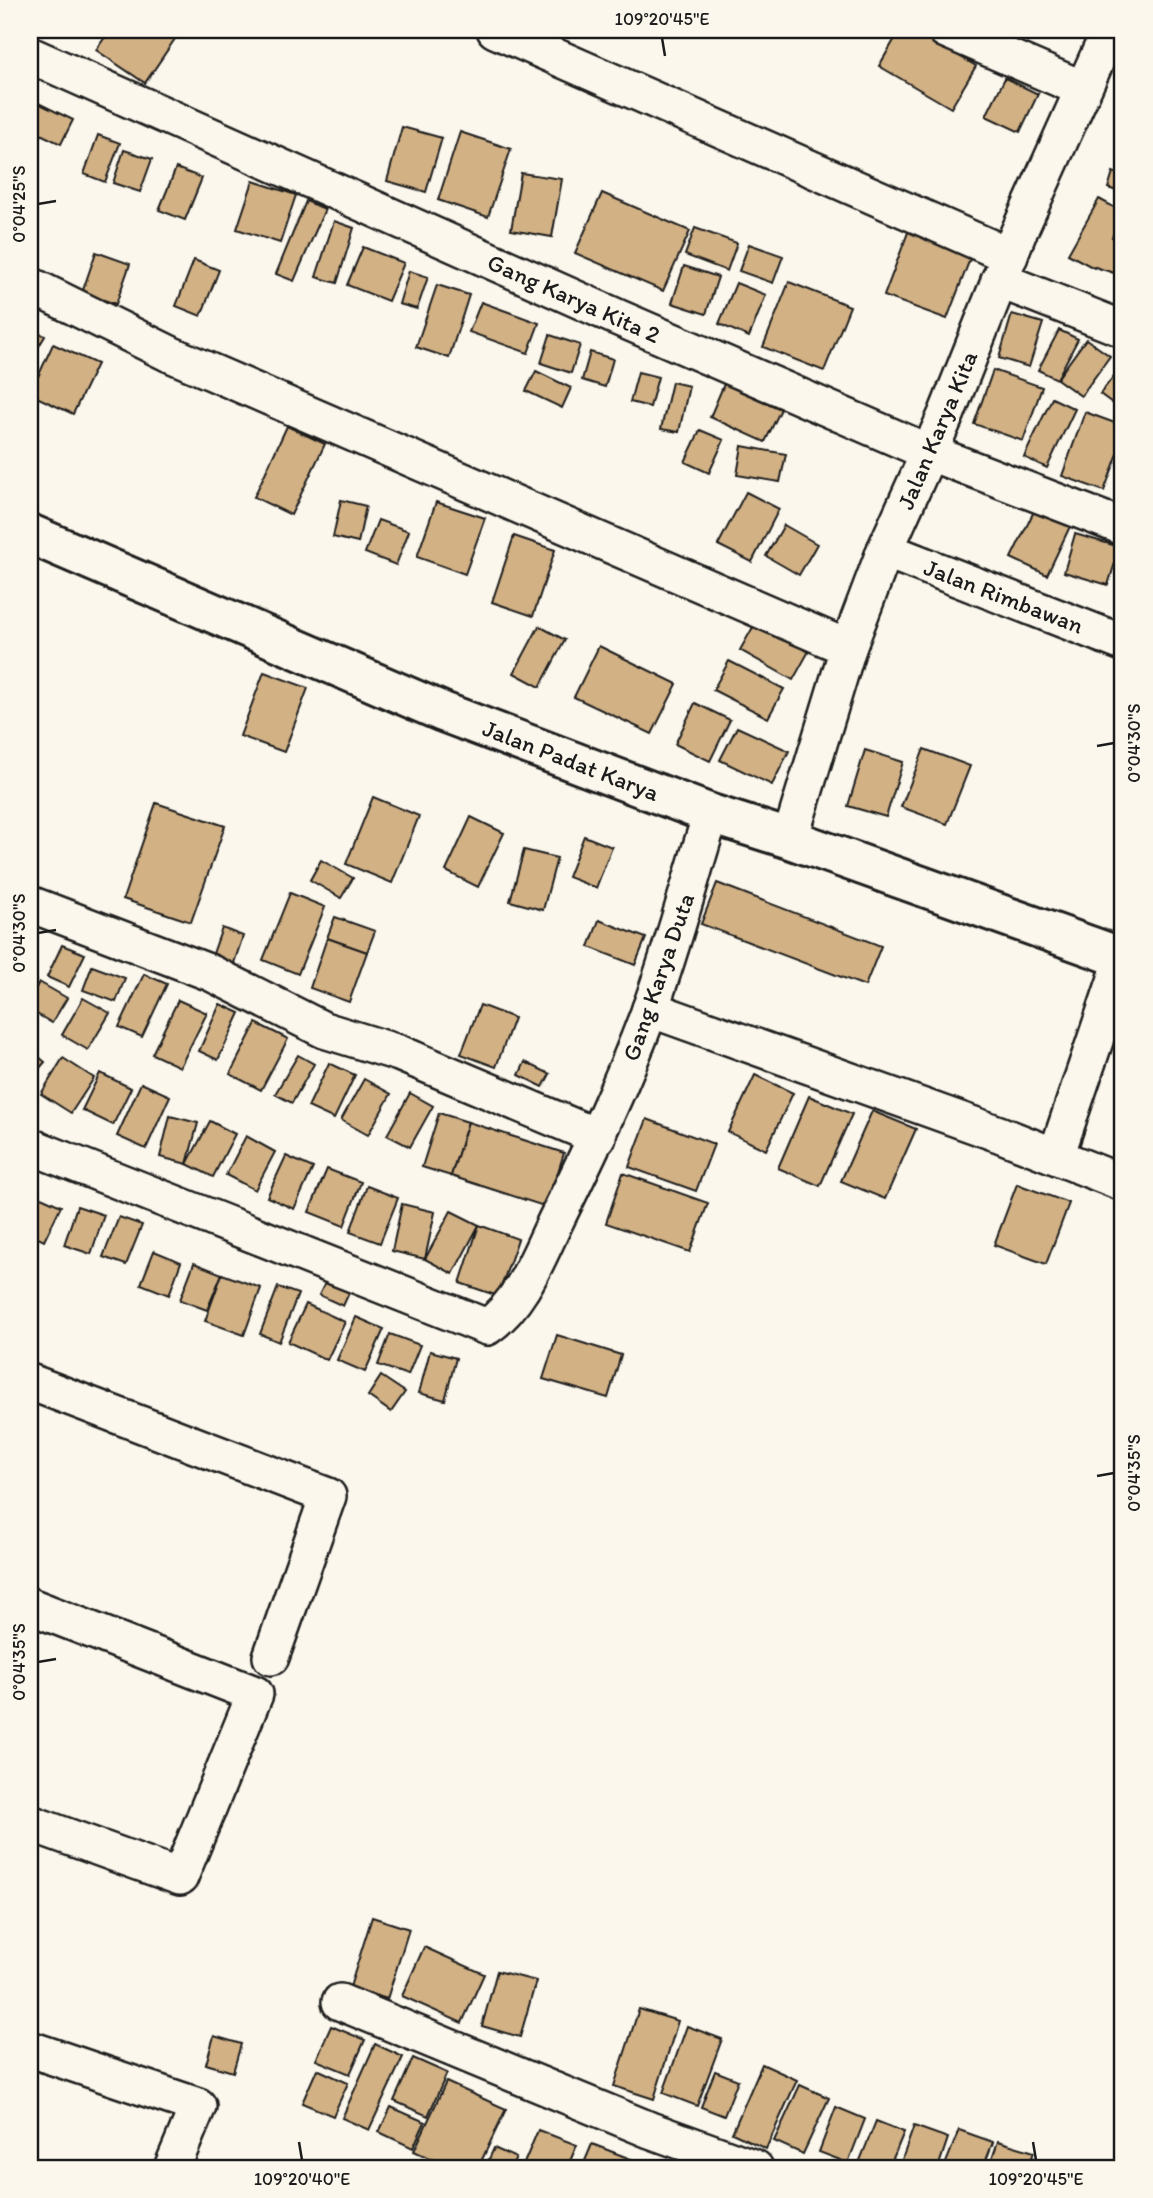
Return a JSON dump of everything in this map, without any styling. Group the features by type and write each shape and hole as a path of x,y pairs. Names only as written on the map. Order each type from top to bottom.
{"street":[{"path":"495,30 1004,268 1123,329"},
{"path":"946,30 1083,89"},
{"name":"Jalan Karya Kita","path":"790,839 848,648 885,550 946,415 1004,268 1110,30"},
{"name":"Gang Karya Kita 2","path":"30,55 415,228 928,452 1123,527"},
{"path":"30,285 170,354 848,648"},
{"name":"Jalan Padat Karya","path":"30,534 443,712 711,814 790,839 1123,958"},
{"name":"Jalan Rimbawan","path":"885,550 1123,643"},
{"name":"Gang Karya Duta","path":"30,1146 487,1327 500,1318 524,1285 598,1137 650,1009 711,814"},
{"path":"30,904 211,973 324,1030 399,1053 598,1137"},
{"path":"1056,1156 1123,958"},
{"path":"650,1009 986,1129 1123,1183"},
{"path":"30,1382 328,1496 271,1657"},
{"path":"30,1606 255,1693 180,1877 30,1823"},
{"path":"340,2001 650,2130 755,2168"},
{"path":"30,2049 198,2106 172,2168"}],"building":[{"path":"110,30 181,30 145,83 96,50"},
{"path":"900,30 915,30 976,66 951,108 879,66"},
{"path":"1005,78 1038,94 1020,132 986,116"},
{"path":"30,99 73,120 61,144 30,129"},
{"path":"402,127 442,138 426,192 387,181"},
{"path":"460,132 511,149 488,217 438,200"},
{"path":"98,135 120,143 105,182 84,174"},
{"path":"124,150 152,159 140,192 113,183"},
{"path":"176,168 202,178 185,220 159,210"},
{"path":"1113,172 1123,176 1123,193 1108,188"},
{"path":"521,173 562,179 552,237 511,230"},
{"path":"253,181 296,195 280,243 237,229"},
{"path":"602,193 690,231 663,291 575,253"},
{"path":"1099,199 1123,212 1112,237 1123,241 1123,276 1094,268 1068,254"},
{"path":"306,201 325,209 294,281 276,274"},
{"path":"334,221 354,228 337,283 316,277"},
{"path":"910,227 973,251 947,319 884,296"},
{"path":"695,228 737,243 727,271 685,255"},
{"path":"749,244 783,256 773,283 739,271"},
{"path":"363,247 404,263 388,301 347,285"},
{"path":"96,252 130,264 116,304 82,293"},
{"path":"194,260 219,270 201,316 176,306"},
{"path":"684,266 718,277 706,314 672,303"},
{"path":"409,271 428,277 417,309 399,304"},
{"path":"789,282 850,306 824,371 763,347"},
{"path":"736,283 766,295 749,337 719,324"},
{"path":"437,285 469,295 449,358 416,347"},
{"path":"481,302 539,323 528,353 469,332"},
{"path":"1012,314 1043,323 1029,367 999,358"},
{"path":"30,327 45,336 30,361"},
{"path":"1059,330 1078,339 1057,379 1038,370"},
{"path":"550,335 580,345 571,373 541,363"},
{"path":"1086,339 1110,356 1081,396 1057,379"},
{"path":"53,344 97,364 73,414 30,394"},
{"path":"590,352 613,359 605,387 582,380"},
{"path":"1123,364 1123,411 1100,394"},
{"path":"993,370 1042,387 1023,441 974,424"},
{"path":"536,371 571,388 562,408 526,391"},
{"path":"638,372 658,377 650,407 630,402"},
{"path":"672,382 689,386 679,432 661,429"},
{"path":"724,384 781,409 765,442 710,417"},
{"path":"1052,398 1075,409 1047,468 1024,457"},
{"path":"1085,412 1123,426 1123,440 1104,491 1062,476"},
{"path":"287,426 325,444 291,515 254,497"},
{"path":"700,430 724,440 709,473 685,462"},
{"path":"742,446 786,454 780,482 737,475"},
{"path":"746,492 779,509 752,562 718,545"},
{"path":"341,500 366,506 358,543 333,537"},
{"path":"1039,501 1074,518 1047,575 1011,558"},
{"path":"436,502 485,518 465,574 417,557"},
{"path":"378,520 409,531 396,565 365,553"},
{"path":"784,525 817,544 799,575 766,556"},
{"path":"1075,534 1120,547 1108,585 1064,572"},
{"path":"514,536 555,550 533,616 492,602"},
{"path":"761,613 814,642 793,680 740,650"},
{"path":"539,626 565,640 540,687 514,673"},
{"path":"599,646 677,684 652,734 574,697"},
{"path":"729,661 784,689 768,718 713,690"},
{"path":"264,672 308,688 284,752 240,736"},
{"path":"695,703 730,720 710,761 675,744"},
{"path":"737,727 789,751 772,785 720,760"},
{"path":"924,749 970,766 947,824 901,807"},
{"path":"865,750 903,762 886,817 848,806"},
{"path":"373,797 419,816 392,883 346,864"},
{"path":"156,803 225,826 191,922 123,899"},
{"path":"471,817 504,833 478,887 446,871"},
{"path":"584,836 612,847 596,888 568,877"},
{"path":"524,850 557,858 543,910 510,901"},
{"path":"321,860 353,878 341,898 310,880"},
{"path":"717,883 881,946 865,986 701,924"},
{"path":"290,893 325,907 298,974 263,960"},
{"path":"335,917 375,931 367,952 327,938"},
{"path":"599,920 646,938 635,965 589,947"},
{"path":"222,928 243,936 232,969 210,962"},
{"path":"327,938 367,952 349,1002 310,988"},
{"path":"62,945 85,954 69,987 47,977"},
{"path":"92,966 125,978 116,1002 83,990"},
{"path":"144,974 167,984 142,1037 119,1027"},
{"path":"39,982 67,998 52,1023 30,1010 30,999"},
{"path":"83,998 110,1013 88,1050 62,1035"},
{"path":"178,1000 207,1013 180,1067 152,1054"},
{"path":"220,1004 240,1013 218,1060 199,1051"},
{"path":"480,1005 514,1018 496,1067 461,1054"},
{"path":"256,1023 288,1039 261,1090 230,1074"},
{"path":"30,1049 45,1062 30,1079"},
{"path":"298,1055 314,1064 292,1103 275,1094"},
{"path":"63,1058 94,1078 71,1113 41,1094"},
{"path":"525,1062 550,1074 543,1087 519,1075"},
{"path":"329,1063 355,1075 334,1119 308,1107"},
{"path":"100,1073 131,1088 113,1125 82,1110"},
{"path":"755,1075 793,1093 766,1150 728,1132"},
{"path":"364,1079 391,1094 368,1135 341,1120"},
{"path":"141,1083 170,1096 146,1149 117,1136"},
{"path":"410,1093 433,1106 410,1147 387,1135"},
{"path":"809,1096 852,1114 820,1186 778,1168"},
{"path":"872,1111 916,1129 885,1199 841,1181"},
{"path":"439,1113 468,1122 451,1176 422,1167"},
{"path":"170,1116 198,1123 187,1164 160,1157"},
{"path":"647,1119 714,1144 696,1191 629,1167"},
{"path":"210,1121 235,1134 213,1177 187,1164"},
{"path":"468,1122 564,1153 547,1207 451,1176"},
{"path":"246,1136 275,1152 255,1190 226,1175"},
{"path":"286,1156 313,1168 294,1209 267,1197"},
{"path":"327,1169 361,1182 344,1226 309,1212"},
{"path":"623,1173 708,1203 690,1252 606,1223"},
{"path":"1017,1184 1069,1203 1046,1264 994,1245"},
{"path":"367,1186 398,1198 380,1243 350,1232"},
{"path":"30,1192 61,1206 44,1241 30,1234"},
{"path":"402,1204 435,1212 425,1259 392,1251"},
{"path":"77,1206 104,1215 91,1254 64,1245"},
{"path":"451,1211 479,1225 453,1274 425,1259"},
{"path":"119,1217 142,1225 126,1265 103,1257"},
{"path":"479,1225 518,1239 498,1296 460,1283"},
{"path":"154,1251 181,1262 169,1295 141,1284"},
{"path":"194,1263 222,1274 207,1310 180,1300"},
{"path":"331,1271 354,1282 343,1306 319,1295"},
{"path":"222,1274 261,1288 244,1335 205,1321"},
{"path":"278,1287 298,1294 279,1342 260,1334"},
{"path":"306,1304 345,1322 327,1360 288,1342"},
{"path":"356,1317 384,1329 365,1372 337,1360"},
{"path":"390,1334 420,1345 408,1375 378,1365"},
{"path":"557,1335 621,1355 608,1398 543,1379"},
{"path":"430,1351 456,1358 445,1400 419,1393"},
{"path":"381,1376 405,1392 391,1412 368,1396"},
{"path":"372,1917 409,1929 387,1999 350,1987"},
{"path":"424,1947 484,1974 462,2023 402,1996"},
{"path":"497,1971 536,1981 520,2037 482,2026"},
{"path":"639,2009 678,2021 654,2099 614,2086"},
{"path":"331,2026 365,2040 350,2074 316,2060"},
{"path":"687,2026 722,2039 697,2106 663,2093"},
{"path":"214,2036 241,2044 233,2072 206,2064"},
{"path":"375,2044 403,2057 369,2130 342,2118"},
{"path":"413,2058 447,2073 428,2116 394,2101"},
{"path":"762,2064 797,2080 766,2149 732,2133"},
{"path":"317,2069 348,2083 333,2116 302,2103"},
{"path":"715,2071 738,2080 724,2116 701,2107"},
{"path":"446,2082 506,2109 478,2168 451,2168 414,2151"},
{"path":"800,2085 829,2098 803,2154 774,2141"},
{"path":"391,2107 425,2122 413,2148 379,2132"},
{"path":"836,2107 865,2119 848,2163 819,2152"},
{"path":"876,2121 904,2132 889,2168 857,2168"},
{"path":"914,2126 948,2138 938,2168 899,2168"},
{"path":"538,2130 577,2145 567,2168 522,2168"},
{"path":"959,2130 993,2142 983,2168 944,2168"},
{"path":"998,2141 1034,2152 1028,2168 989,2168"},
{"path":"592,2144 654,2168 582,2168"},
{"path":"494,2148 516,2158 511,2168 485,2168"}]}
